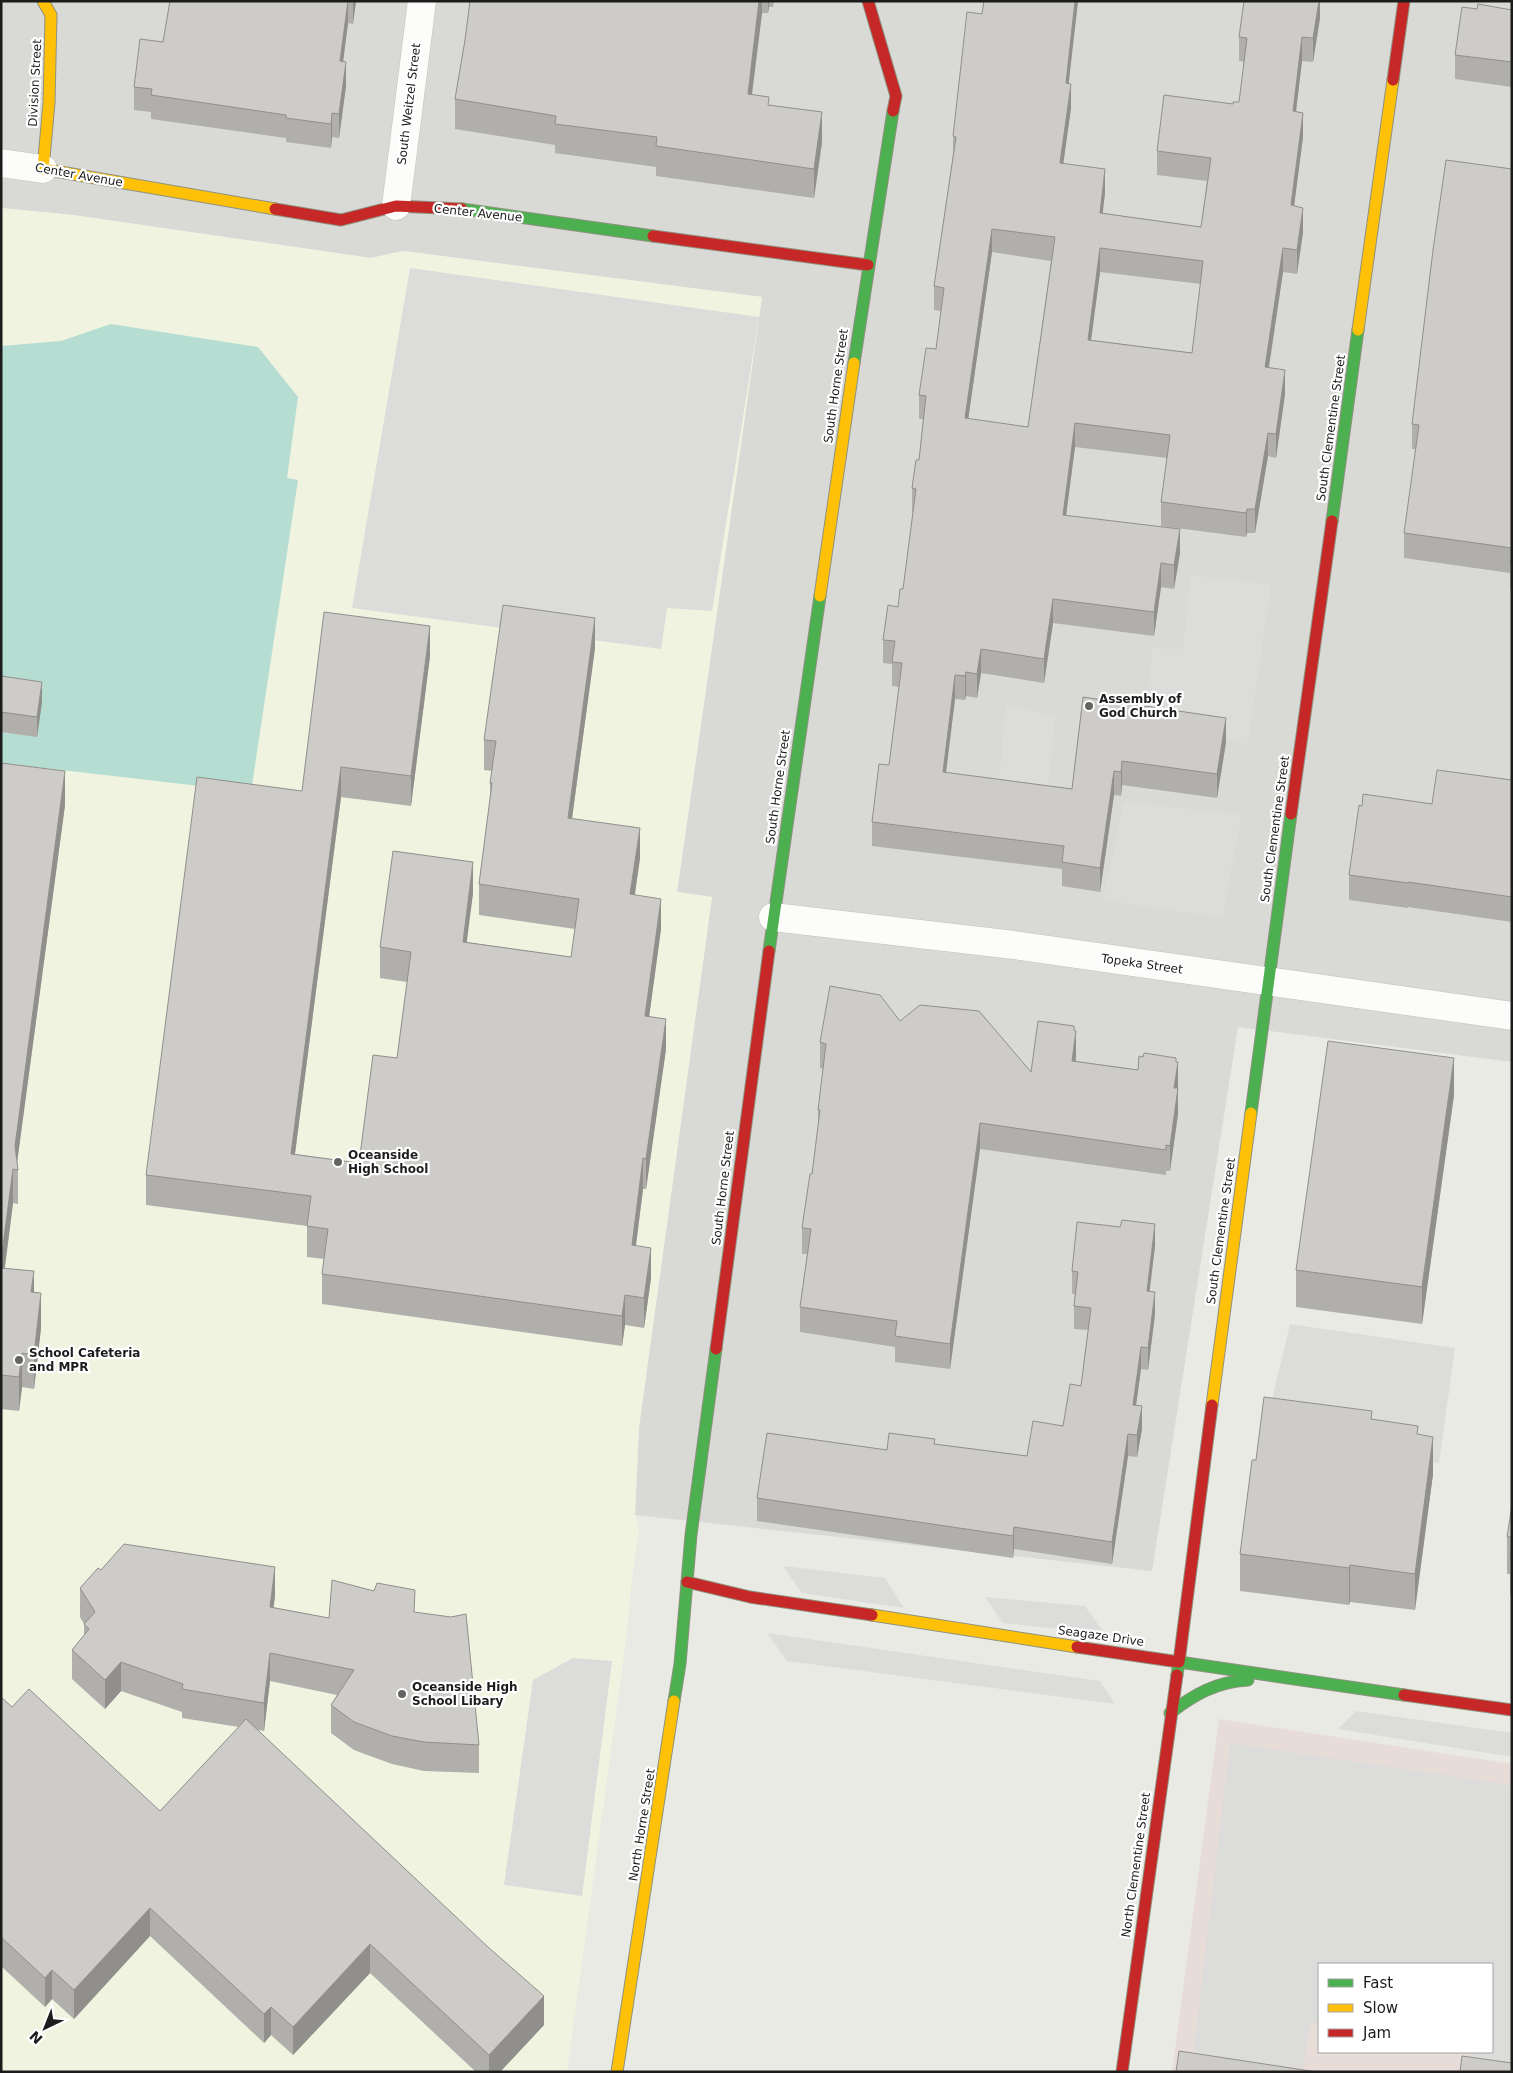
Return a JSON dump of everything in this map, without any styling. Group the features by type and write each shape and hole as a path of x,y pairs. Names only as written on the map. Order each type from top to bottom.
{"street":[{"name":"Division Street","path":"43,1 51,15 49,103 43,169"},
{"name":"South Weitzel Street","path":"396,206 422,1"},
{"name":"South Horne Street","path":"687,1582 691,1535 772,917 868,265 896,96 868,1"},
{"name":"South Clementine Street","path":"1180,1662 1189,1576 1268,982 1404,1"},
{"name":"Center Avenue","path":"1,163 341,220 396,206 452,208 868,265"},
{"name":"Topeka Street","path":"772,917 1014,945 1512,1016"},
{"name":"Seagaze Drive","path":"687,1582 750,1596 1287,1679 1512,1710"},
{"name":"North Horne Street","path":"617,2072 680,1664 687,1582"},
{"name":"North Clementine Street","path":"1122,2072 1170,1713 1180,1662"},
{"path":"1170,1713 1197,1691 1230,1680 1287,1679"}],"shaded area":[{"path":"1,1 1512,1 1512,1062 1238,1027 1152,1571 635,1515 639,1427 712,897 677,892 762,297 403,251 371,258 73,215 1,208"},
{"name":"Oceanside High School","path":"1,208 73,215 371,258 403,251 762,297 677,892 712,897 639,1427 635,1515 639,1529 626,1640 567,2072 1,2072"},
{"path":"410,268 759,317 712,611 667,608 661,649 352,608"},
{"path":"111,324 258,347 298,397 287,478 298,480 251,792 1,763 1,346 61,341"},
{"path":"1191,575 1271,585 1248,744 1145,729 1152,648 1183,649"},
{"path":"1006,704 1055,716 1048,788 999,782"},
{"path":"1124,802 1242,815 1222,918 1103,900"},
{"path":"1290,1324 1455,1348 1439,1463 1264,1434"},
{"path":"783,1566 885,1578 904,1608 802,1593"},
{"path":"985,1597 1085,1606 1105,1634 1003,1623"},
{"path":"767,1633 1100,1681 1115,1704 787,1661"},
{"path":"573,1658 612,1661 582,1896 504,1885 533,1680"},
{"path":"1356,1711 1512,1733 1512,1757 1338,1729"},
{"path":"1219,1719 1512,1764 1512,2072 1172,2072"},
{"path":"1230,1743 1512,1785 1512,2072 1468,2072 1469,2053 1493,2053 1493,1963 1318,1963 1318,2023 1310,2022 1303,2068 1193,2057"}],"building":[{"path":"170,1 348,1 340,61 346,62 339,114 332,113 331,124 286,118 286,115 151,95 152,89 134,87 140,39 163,42"},
{"path":"470,1 759,1 748,94 769,97 768,105 822,112 814,169 656,146 657,137 555,124 556,116 455,99"},
{"path":"984,1 1075,1 1066,83 1071,84 1060,163 1105,169 1100,213 1201,227 1211,158 1157,151 1164,95 1233,104 1233,102 1239,102 1247,38 1239,37 1244,1 1319,1 1313,38 1302,37 1293,111 1303,113 1291,205 1303,208 1297,250 1283,248 1265,367 1285,370 1276,434 1268,433 1255,509 1247,509 1246,513 1161,502 1170,435 1075,423 1063,515 1180,529 1174,565 1161,563 1154,612 1053,599 1044,659 981,649 977,674 966,672 965,676 955,675 943,772 1072,789 1083,697 1226,718 1217,774 1122,761 1121,772 1114,771 1100,868 1062,862 1064,846 872,822 879,764 889,765 902,663 892,662 895,641 883,640 888,605 898,607 900,589 903,589 916,489 912,488 916,460 919,460 926,396 919,395 926,348 936,349 944,288 934,286 956,137 953,136 967,12 982,14","holes":["992,229 1055,237 1028,427 965,418","1100,248 1203,261 1192,353 1088,340"]},
{"path":"1478,4 1512,10 1512,62 1455,55 1462,7 1477,9"},
{"path":"1446,160 1512,169 1512,548 1404,533 1419,425 1412,424"},
{"path":"503,605 595,618 568,818 640,828 630,894 661,899 645,1016 666,1019 646,1159 643,1158 632,1245 651,1248 644,1298 625,1295 622,1316 322,1274 328,1229 307,1226 311,1196 146,1175 197,777 302,791 324,612 430,626 411,776 341,767 291,1154 359,1163 373,1055 397,1058 411,952 380,947 393,851 473,862 463,942 571,957 579,899 479,884 496,741 484,740"},
{"path":"1,676 42,682 37,717 1,712"},
{"path":"1,763 65,771 15,1146 18,1170 13,1169 1,1261"},
{"path":"1437,770 1512,780 1512,897 1349,875 1359,805 1362,806 1363,794 1432,804"},
{"path":"830,986 880,995 900,1021 920,1005 979,1011 1031,1072 1038,1021 1074,1026 1076,1031 1072,1061 1138,1070 1139,1056 1143,1057 1144,1053 1176,1058 1176,1062 1178,1062 1174,1088 1178,1088 1170,1146 1166,1145 1166,1150 980,1123 950,1344 895,1336 897,1321 800,1307 811,1229 802,1228 810,1174 812,1174 820,1110 818,1110 826,1044 820,1042"},
{"path":"1328,1041 1454,1058 1422,1287 1296,1270"},
{"path":"1122,1220 1155,1224 1147,1291 1155,1292 1148,1348 1141,1347 1133,1405 1142,1406 1137,1435 1128,1434 1112,1542 1014,1527 1013,1536 757,1498 767,1433 887,1450 889,1433 935,1439 934,1444 1027,1456 1033,1421 1063,1426 1070,1384 1081,1386 1091,1308 1074,1306 1078,1272 1072,1271 1077,1222 1120,1227"},
{"name":"School Cafeteria and MPR","path":"1,1268 34,1271 31,1292 41,1293 34,1355 22,1353 19,1377 1,1375"},
{"path":"1264,1397 1372,1411 1371,1419 1418,1426 1417,1434 1433,1437 1415,1574 1350,1565 1349,1568 1240,1554 1252,1460 1256,1460"},
{"path":"1512,1505 1512,1537 1507,1537"},
{"path":"1512,1543 1512,1559 1510,1558"},
{"path":"124,1544 275,1567 270,1607 329,1618 332,1580 374,1591 377,1583 415,1590 414,1612 451,1617 466,1614 479,1745 424,1742 392,1736 354,1722 331,1705 354,1670 270,1653 264,1703 182,1689 183,1684 121,1662 105,1680 72,1650 89,1629 84,1624 95,1612 80,1588 98,1568 101,1570"},
{"path":"29,1689 160,1811 246,1719 488,1947 544,1996 489,2055 370,1944 293,2027 271,2007 264,2014 150,1908 74,1990 52,1970 45,1978 1,1937 1,1697 12,1707"},
{"path":"1179,2051 1317,2072 1176,2072"},
{"path":"1462,2056 1512,2063 1512,2072 1460,2072"}],"traffic: fast":[{"path":"854,363 893,111"},
{"path":"462,209 653,236"},
{"path":"1332,521 1358,330"},
{"path":"769,951 820,596"},
{"path":"1251,1113 1291,814"},
{"path":"674,1701 680,1664 691,1535 716,1349"},
{"path":"1177,1675 1179,1662 1404,1695"},
{"path":"1170,1713 1206,1690 1226,1683 1248,1680"}],"traffic: slow":[{"path":"43,1 51,15 49,103 43,169 275,209"},
{"path":"1358,330 1393,80"},
{"path":"820,596 854,363"},
{"path":"1212,1405 1251,1113"},
{"path":"872,1615 1077,1647"},
{"path":"617,2072 674,1701"}],"traffic: jam":[{"path":"868,1 896,96 893,111"},
{"path":"1393,80 1404,1"},
{"path":"275,209 341,220 396,206 462,209"},
{"path":"653,236 868,265"},
{"path":"1291,814 1332,521"},
{"path":"716,1349 769,951"},
{"path":"1077,1647 1179,1662 1212,1405"},
{"path":"687,1582 750,1597 872,1615"},
{"path":"1122,2072 1177,1675"},
{"path":"1404,1695 1512,1710"}],"place":[{"name":"Assembly of God Church","path":"1089,706"},
{"name":"Oceanside High School","path":"338,1162"},
{"name":"School Cafeteria and MPR","path":"19,1360"},
{"name":"Oceanside High School Libary","path":"402,1694"}]}
